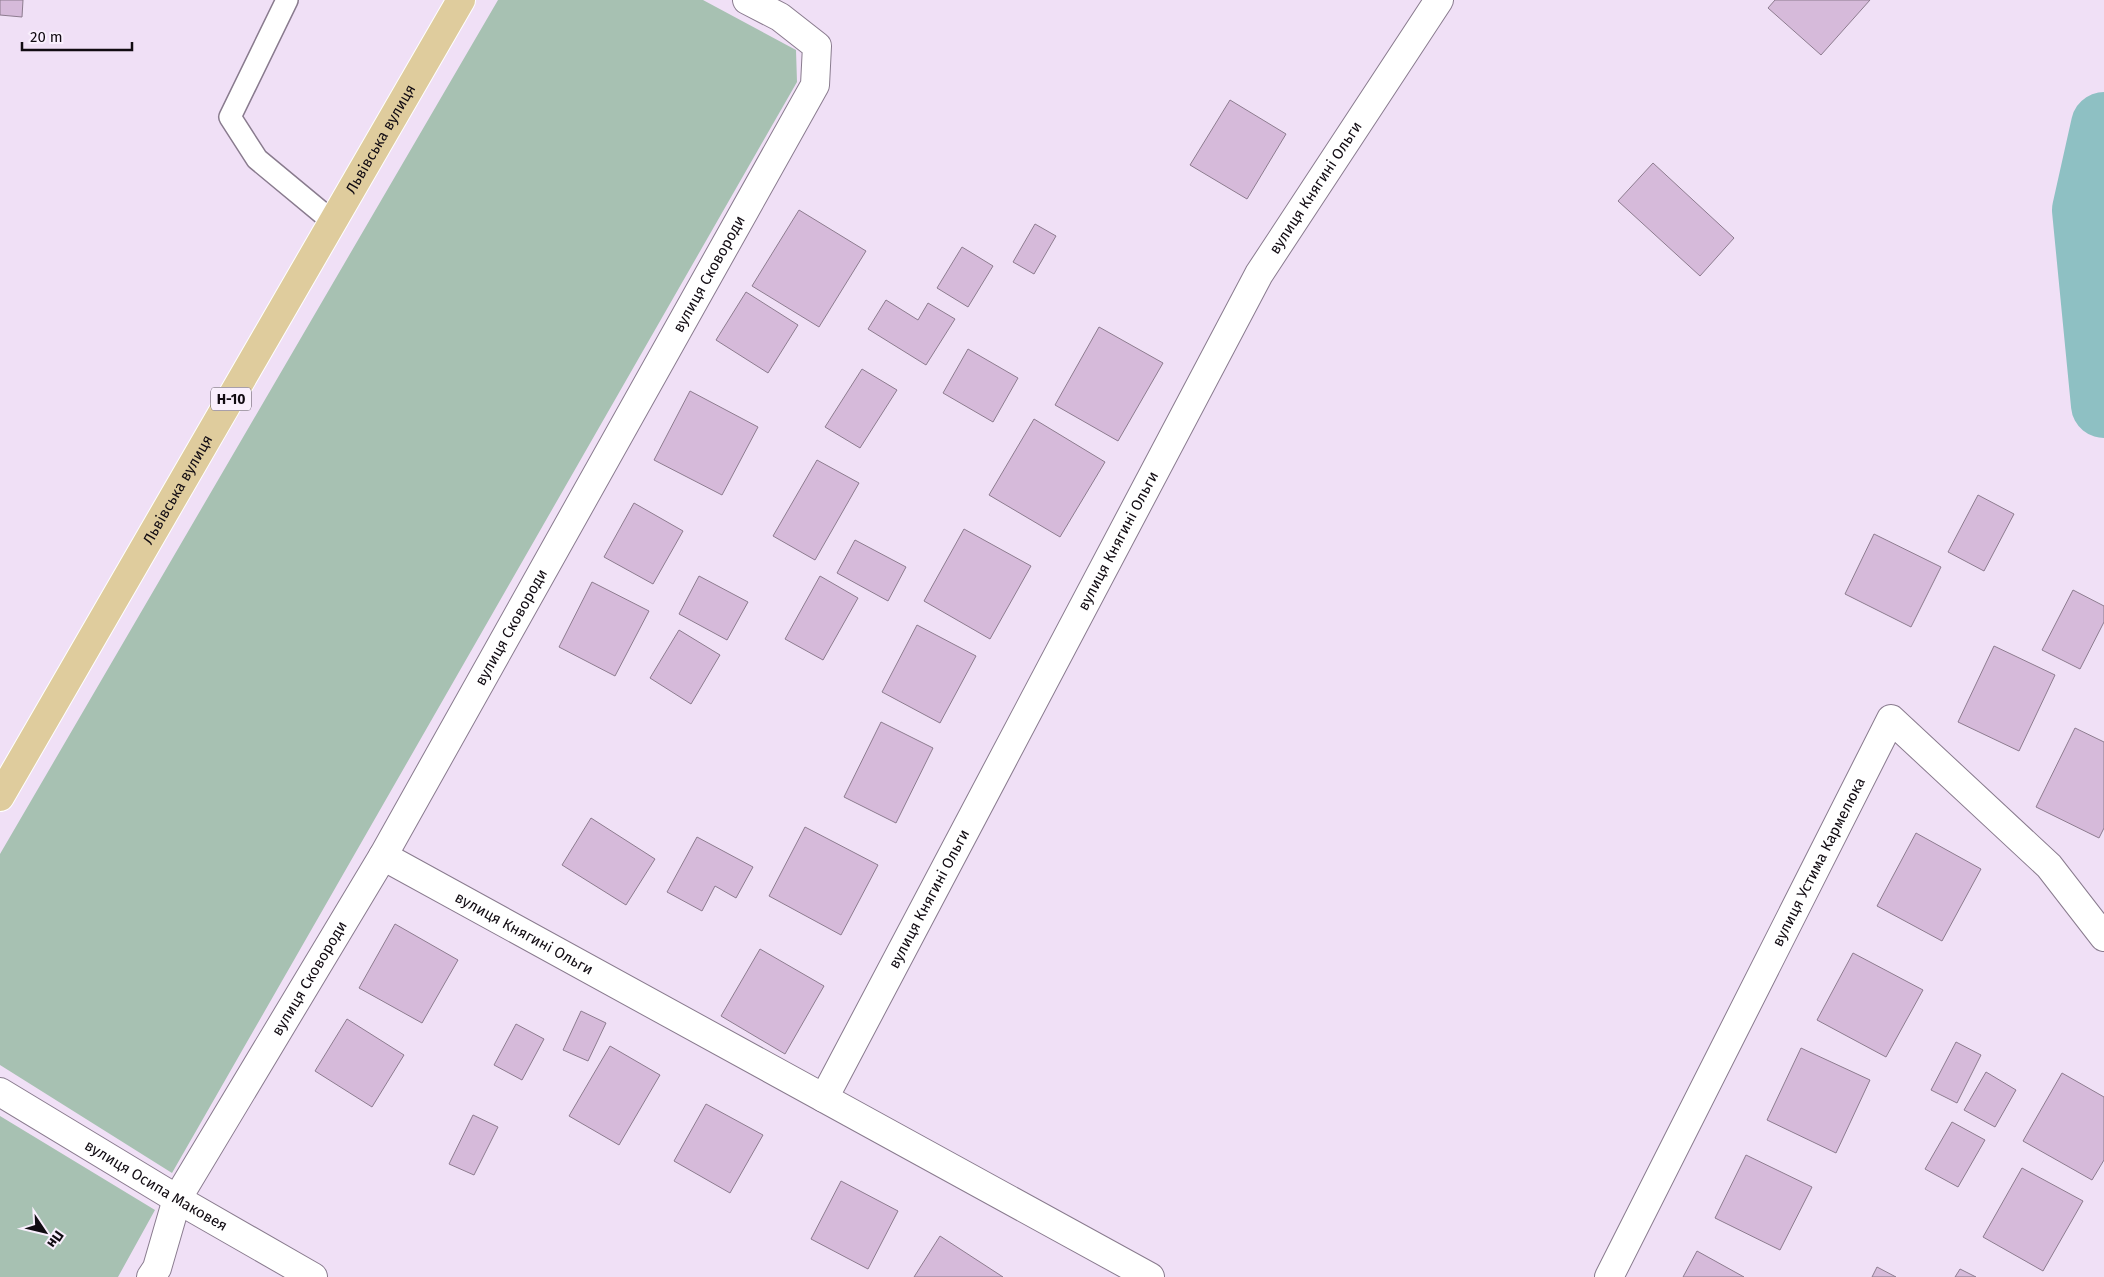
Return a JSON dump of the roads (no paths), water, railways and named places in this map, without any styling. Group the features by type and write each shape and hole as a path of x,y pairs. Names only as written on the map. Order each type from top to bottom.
{"main road":[{"name":"Львівська вулиця","path":"0,797 461,0"}],"street":[{"name":"вулиця Сковороди","path":"151,1277 157,1268 176,1199 383,856 815,85 817,46 780,17 747,0"},
{"name":"вулиця Княгині Ольги","path":"824,1098 1259,274 1439,0"},
{"name":"вулиця Устима Кармелюка","path":"1609,1277 1891,719 2048,866 2104,937"},
{"name":"вулиця Княгині Ольги","path":"383,856 1150,1277"},
{"name":"вулиця Осипа Маковея","path":"0,1092 176,1199 314,1277"}],"lane":[{"path":"287,0 230,117 257,159 333,222"}],"waterway":[{"path":"2104,125 2085,210 2104,405"}]}
